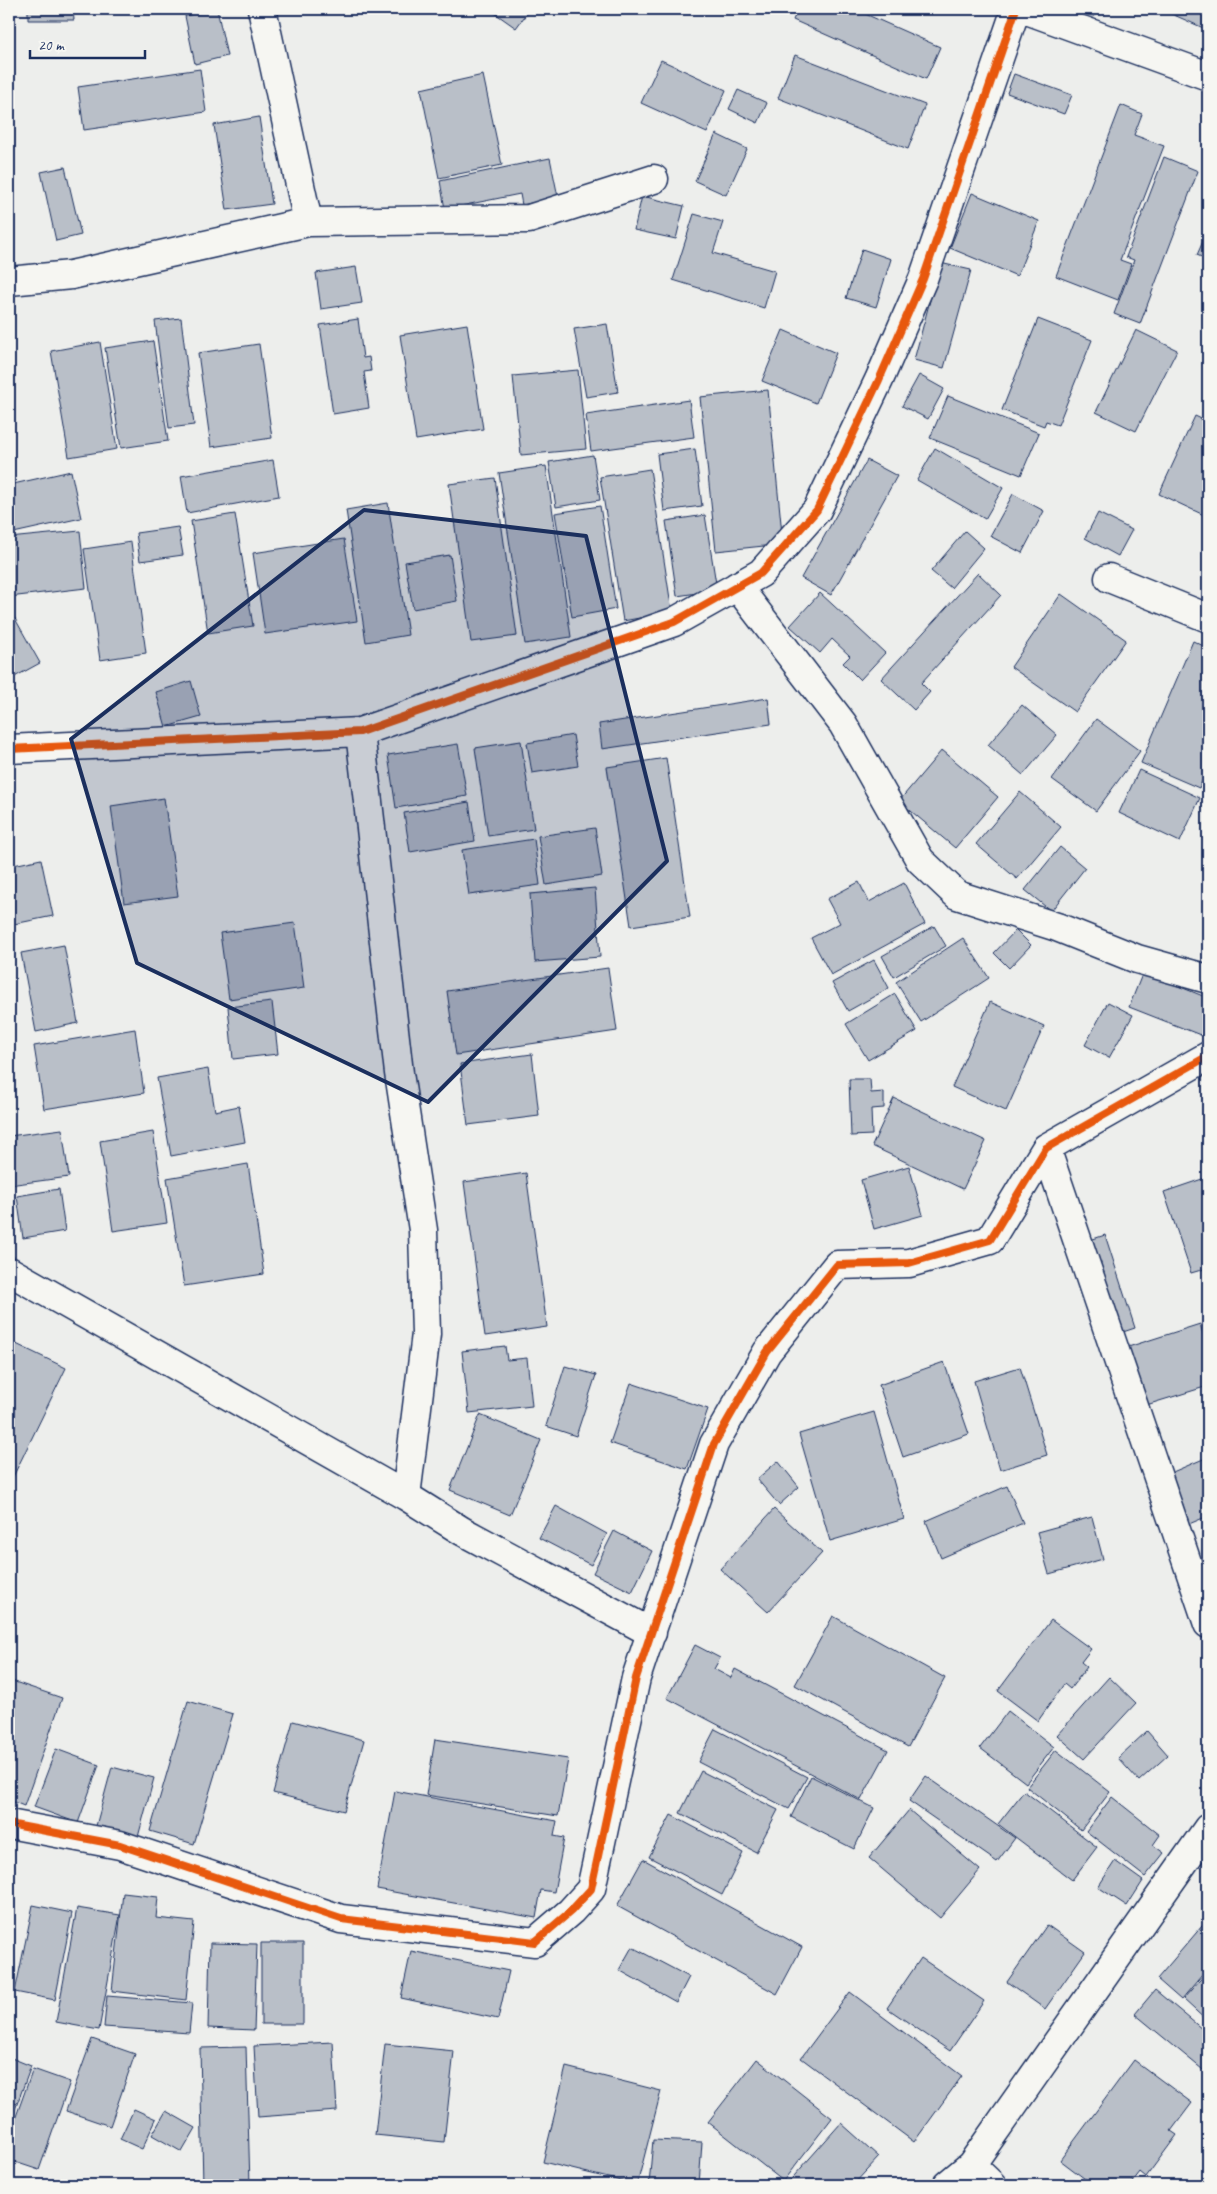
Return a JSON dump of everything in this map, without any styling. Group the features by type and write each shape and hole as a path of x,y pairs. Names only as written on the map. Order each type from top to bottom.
{"street":[{"path":"262,9 308,222"},
{"path":"9,749 360,732 674,622 761,573 817,510 880,380 923,279 1016,9"},
{"path":"1024,9 1208,76"},
{"path":"9,281 71,276 308,222 529,219 654,179"},
{"path":"1109,578 1208,618"},
{"path":"737,586 843,724 920,860 957,895 1057,927 1137,959 1208,979"},
{"path":"360,732 398,1064 422,1230 426,1334 406,1496"},
{"path":"9,1824 120,1845 341,1919 535,1942 571,1911 590,1889 636,1678 714,1444 767,1352 837,1264 909,1263 990,1240 1046,1148 1208,1056"},
{"path":"1046,1148 1208,1624"},
{"path":"9,1271 406,1496 462,1531 652,1633"},
{"path":"947,2185 971,2165 1208,1828"},
{"path":"971,2165 992,2185"}],"highlighted area":[{"path":"364,510 586,536 667,861 428,1102 137,963 71,739"}],"building":[{"path":"28,9 73,9 74,20 28,20"},
{"path":"217,9 227,56 195,64 185,16"},
{"path":"489,9 530,9 516,28"},
{"path":"798,9 854,9 940,47 926,79 793,20"},
{"path":"1071,9 1096,9 1094,16"},
{"path":"1166,9 1208,9 1208,30 1165,11"},
{"path":"795,55 925,105 908,149 778,98"},
{"path":"661,60 726,90 707,133 641,103"},
{"path":"200,69 206,112 84,130 78,87"},
{"path":"1014,74 1072,95 1064,114 1007,93"},
{"path":"483,75 502,165 439,178 421,89"},
{"path":"738,90 767,103 758,123 729,109"},
{"path":"1121,105 1142,114 1134,135 1164,146 1120,260 1131,264 1118,300 1056,276"},
{"path":"259,117 272,204 227,210 214,125"},
{"path":"716,134 747,149 726,195 695,181"},
{"path":"1164,157 1198,171 1140,324 1114,314 1134,260 1126,257"},
{"path":"550,158 558,197 522,205 520,194 445,209 440,181"},
{"path":"65,167 81,235 56,241 41,172"},
{"path":"972,193 1039,221 1017,276 950,248"},
{"path":"642,196 684,206 676,239 634,230"},
{"path":"694,214 723,222 713,253 775,271 764,308 673,280"},
{"path":"1208,230 1208,260 1197,255"},
{"path":"862,249 891,259 876,307 846,298"},
{"path":"940,263 971,270 944,368 914,360"},
{"path":"356,267 362,303 321,309 316,273"},
{"path":"181,318 194,425 169,428 155,321"},
{"path":"358,319 363,358 369,357 371,371 364,372 369,408 333,414 320,325"},
{"path":"1038,319 1092,340 1058,425 1046,421 1044,426 1002,410"},
{"path":"467,324 483,429 416,440 400,335"},
{"path":"607,324 618,392 586,397 574,329"},
{"path":"783,330 836,353 816,403 762,381"},
{"path":"1136,330 1177,350 1136,431 1096,412"},
{"path":"153,341 168,441 121,448 105,348"},
{"path":"100,342 117,449 69,457 51,351"},
{"path":"259,344 272,438 211,447 198,353"},
{"path":"578,370 586,449 521,455 513,376"},
{"path":"919,375 944,389 928,419 902,406"},
{"path":"768,390 783,544 716,551 700,397"},
{"path":"948,396 1039,433 1021,475 930,438"},
{"path":"689,400 694,437 591,451 586,415"},
{"path":"1195,416 1208,422 1208,517 1159,494"},
{"path":"935,448 1003,488 985,519 917,480"},
{"path":"695,449 702,506 664,511 657,454"},
{"path":"593,455 600,500 556,507 549,462"},
{"path":"273,460 279,496 187,513 181,476"},
{"path":"867,460 897,476 831,595 801,578"},
{"path":"546,466 571,637 525,644 499,473"},
{"path":"650,469 672,612 623,621 600,477"},
{"path":"71,471 81,518 9,534 9,485"},
{"path":"495,478 517,636 471,642 449,484"},
{"path":"1013,494 1044,511 1022,553 990,536"},
{"path":"388,503 408,635 366,642 346,510"},
{"path":"600,506 616,609 572,617 555,513"},
{"path":"1098,513 1132,530 1118,556 1085,538"},
{"path":"235,514 253,626 208,633 191,521"},
{"path":"705,515 717,590 677,596 666,521"},
{"path":"178,527 183,555 140,561 136,533"},
{"path":"80,531 86,588 9,597 9,538"},
{"path":"965,531 984,548 951,588 931,571"},
{"path":"344,539 357,621 265,634 253,553"},
{"path":"131,542 146,653 100,660 84,549"},
{"path":"450,555 457,601 413,609 405,562"},
{"path":"978,573 1001,595 921,683 930,692 914,710 881,679"},
{"path":"820,593 885,653 860,680 843,663 850,656 832,639 820,653 790,626"},
{"path":"1061,594 1126,640 1075,712 1011,667"},
{"path":"9,608 40,663 9,680"},
{"path":"1193,641 1208,648 1208,767 1199,788 1141,763"},
{"path":"191,681 201,717 166,727 156,692"},
{"path":"768,698 771,724 602,749 599,724"},
{"path":"1022,705 1057,735 1023,775 988,745"},
{"path":"1096,719 1140,751 1096,811 1052,779"},
{"path":"573,735 578,766 532,773 527,743"},
{"path":"521,741 534,829 488,836 475,748"},
{"path":"458,744 467,796 396,808 388,755"},
{"path":"942,750 998,797 955,848 899,801"},
{"path":"666,758 690,917 631,926 607,767"},
{"path":"1139,770 1200,798 1180,842 1119,813"},
{"path":"1020,792 1061,827 1017,879 976,844"},
{"path":"164,798 178,896 124,903 111,806"},
{"path":"469,802 475,841 410,852 404,813"},
{"path":"595,828 602,876 546,885 538,836"},
{"path":"534,839 540,885 469,895 462,850"},
{"path":"1060,847 1085,868 1051,911 1025,890"},
{"path":"41,859 53,916 9,925 9,866"},
{"path":"859,882 869,902 904,883 925,924 831,975 811,938 840,923 827,899"},
{"path":"595,888 600,957 535,962 530,894"},
{"path":"295,923 304,988 229,999 220,933"},
{"path":"934,926 946,946 894,977 882,956"},
{"path":"1016,930 1031,945 1009,968 994,953"},
{"path":"963,938 989,978 921,1022 896,982"},
{"path":"64,945 78,1023 36,1032 21,953"},
{"path":"874,960 889,988 848,1011 832,983"},
{"path":"608,968 617,1031 456,1055 447,991"},
{"path":"1143,972 1208,998 1208,1038 1129,1007"},
{"path":"895,994 917,1031 868,1060 846,1024"},
{"path":"272,1002 278,1054 233,1059 228,1007"},
{"path":"990,1002 1044,1026 1006,1111 952,1087"},
{"path":"1108,1002 1133,1015 1109,1058 1085,1045"},
{"path":"135,1029 144,1093 44,1109 34,1046"},
{"path":"532,1054 539,1116 468,1125 460,1064"},
{"path":"208,1069 215,1111 239,1106 245,1142 171,1156 157,1078"},
{"path":"849,1079 870,1079 871,1093 884,1092 884,1108 871,1109 872,1135 851,1136"},
{"path":"894,1098 986,1141 963,1189 872,1146"},
{"path":"62,1129 69,1177 9,1185 9,1136"},
{"path":"153,1132 167,1223 113,1231 100,1141"},
{"path":"248,1164 264,1274 184,1286 167,1178"},
{"path":"909,1166 923,1215 874,1229 861,1180"},
{"path":"526,1173 547,1327 485,1336 464,1182"},
{"path":"1208,1177 1208,1268 1191,1273 1164,1192"},
{"path":"59,1189 65,1231 23,1238 17,1196"},
{"path":"1105,1235 1135,1328 1111,1336 1081,1243"},
{"path":"1200,1324 1208,1351 1208,1386 1143,1406 1125,1348"},
{"path":"10,1341 66,1368 9,1485 9,1344"},
{"path":"505,1346 507,1360 527,1358 532,1406 469,1413 462,1351"},
{"path":"944,1362 969,1434 903,1457 879,1385"},
{"path":"565,1366 596,1375 576,1436 546,1426"},
{"path":"1020,1367 1047,1455 1000,1470 974,1381"},
{"path":"631,1383 708,1409 687,1469 610,1443"},
{"path":"874,1412 904,1519 830,1541 799,1434"},
{"path":"480,1415 541,1440 510,1515 450,1490"},
{"path":"1208,1457 1208,1516 1189,1524 1168,1474"},
{"path":"778,1461 799,1487 779,1505 757,1479"},
{"path":"1007,1486 1023,1523 941,1558 926,1521"},
{"path":"556,1506 607,1534 591,1565 539,1538"},
{"path":"774,1509 822,1553 768,1612 720,1569"},
{"path":"1092,1517 1103,1559 1049,1574 1037,1532"},
{"path":"614,1531 652,1551 632,1592 593,1573"},
{"path":"833,1616 945,1678 908,1747 795,1685"},
{"path":"1051,1620 1091,1649 1081,1662 1087,1667 1070,1689 1064,1684 1038,1721 998,1691"},
{"path":"695,1645 720,1658 714,1669 731,1678 735,1669 888,1750 861,1800 667,1698"},
{"path":"1109,1677 1136,1703 1084,1759 1057,1735"},
{"path":"9,1680 62,1698 24,1806 9,1800"},
{"path":"188,1701 233,1714 194,1844 150,1831"},
{"path":"1008,1711 1054,1747 1026,1783 980,1748"},
{"path":"293,1721 364,1740 344,1811 273,1793"},
{"path":"715,1729 807,1777 789,1809 698,1762"},
{"path":"1147,1731 1168,1755 1139,1781 1118,1758"},
{"path":"435,1739 568,1759 558,1816 426,1795"},
{"path":"56,1749 99,1765 78,1823 34,1807"},
{"path":"1056,1750 1110,1792 1081,1830 1027,1787"},
{"path":"112,1767 154,1778 138,1837 96,1826"},
{"path":"701,1771 778,1810 756,1852 680,1813"},
{"path":"811,1776 874,1808 854,1849 791,1817"},
{"path":"926,1776 1015,1838 997,1862 909,1801"},
{"path":"395,1791 557,1821 554,1836 564,1838 554,1892 541,1890 536,1918 377,1889"},
{"path":"1024,1791 1097,1847 1072,1880 998,1824"},
{"path":"1112,1797 1160,1835 1153,1845 1164,1853 1145,1877 1086,1831"},
{"path":"909,1810 980,1870 940,1918 869,1858"},
{"path":"671,1815 743,1853 722,1895 649,1857"},
{"path":"643,1859 802,1947 777,1994 617,1906"},
{"path":"1115,1861 1143,1881 1127,1906 1098,1887"},
{"path":"123,1893 158,1897 156,1918 194,1922 186,2000 112,1991"},
{"path":"33,1905 72,1913 55,2000 15,1992"},
{"path":"77,1908 120,1915 99,2030 56,2022"},
{"path":"1208,1919 1208,1968 1181,2000 1157,1979"},
{"path":"1047,1925 1085,1952 1045,2009 1007,1982"},
{"path":"210,1943 257,1944 254,2030 208,2028"},
{"path":"261,1943 303,1943 303,2024 261,2024"},
{"path":"632,1947 689,1977 676,2002 619,1970"},
{"path":"411,1951 509,1971 498,2019 401,1998"},
{"path":"921,1958 984,2001 950,2051 887,2008"},
{"path":"1208,1971 1208,2022 1183,1999"},
{"path":"1155,1990 1208,2034 1208,2074 1135,2014"},
{"path":"850,1992 962,2076 914,2142 801,2058"},
{"path":"107,1996 192,2003 189,2033 104,2027"},
{"path":"92,2039 135,2054 110,2126 66,2111"},
{"path":"333,2042 337,2111 258,2117 254,2046"},
{"path":"385,2044 454,2051 444,2142 375,2135"},
{"path":"246,2047 250,2185 203,2185 200,2048"},
{"path":"9,2057 31,2066 9,2126"},
{"path":"757,2059 832,2118 783,2181 708,2122"},
{"path":"1134,2060 1192,2103 1171,2131 1177,2135 1146,2177 1140,2172 1130,2185 1093,2185 1060,2160"},
{"path":"566,2067 661,2091 637,2185 543,2162"},
{"path":"33,2069 70,2082 39,2170 9,2160 9,2136"},
{"path":"134,2109 156,2119 142,2149 120,2139"},
{"path":"166,2111 196,2128 182,2152 152,2135"},
{"path":"841,2123 879,2157 853,2185 786,2185"},
{"path":"653,2140 702,2142 699,2185 649,2185"}],"cycle path":[{"path":"9,749 360,732 674,622 761,573 817,510 879,380 923,279 1016,9"},
{"path":"9,1824 120,1845 341,1919 535,1942 571,1911 591,1889 636,1678 714,1444 767,1352 837,1265 909,1263 990,1240 1046,1148 1208,1056"}]}
